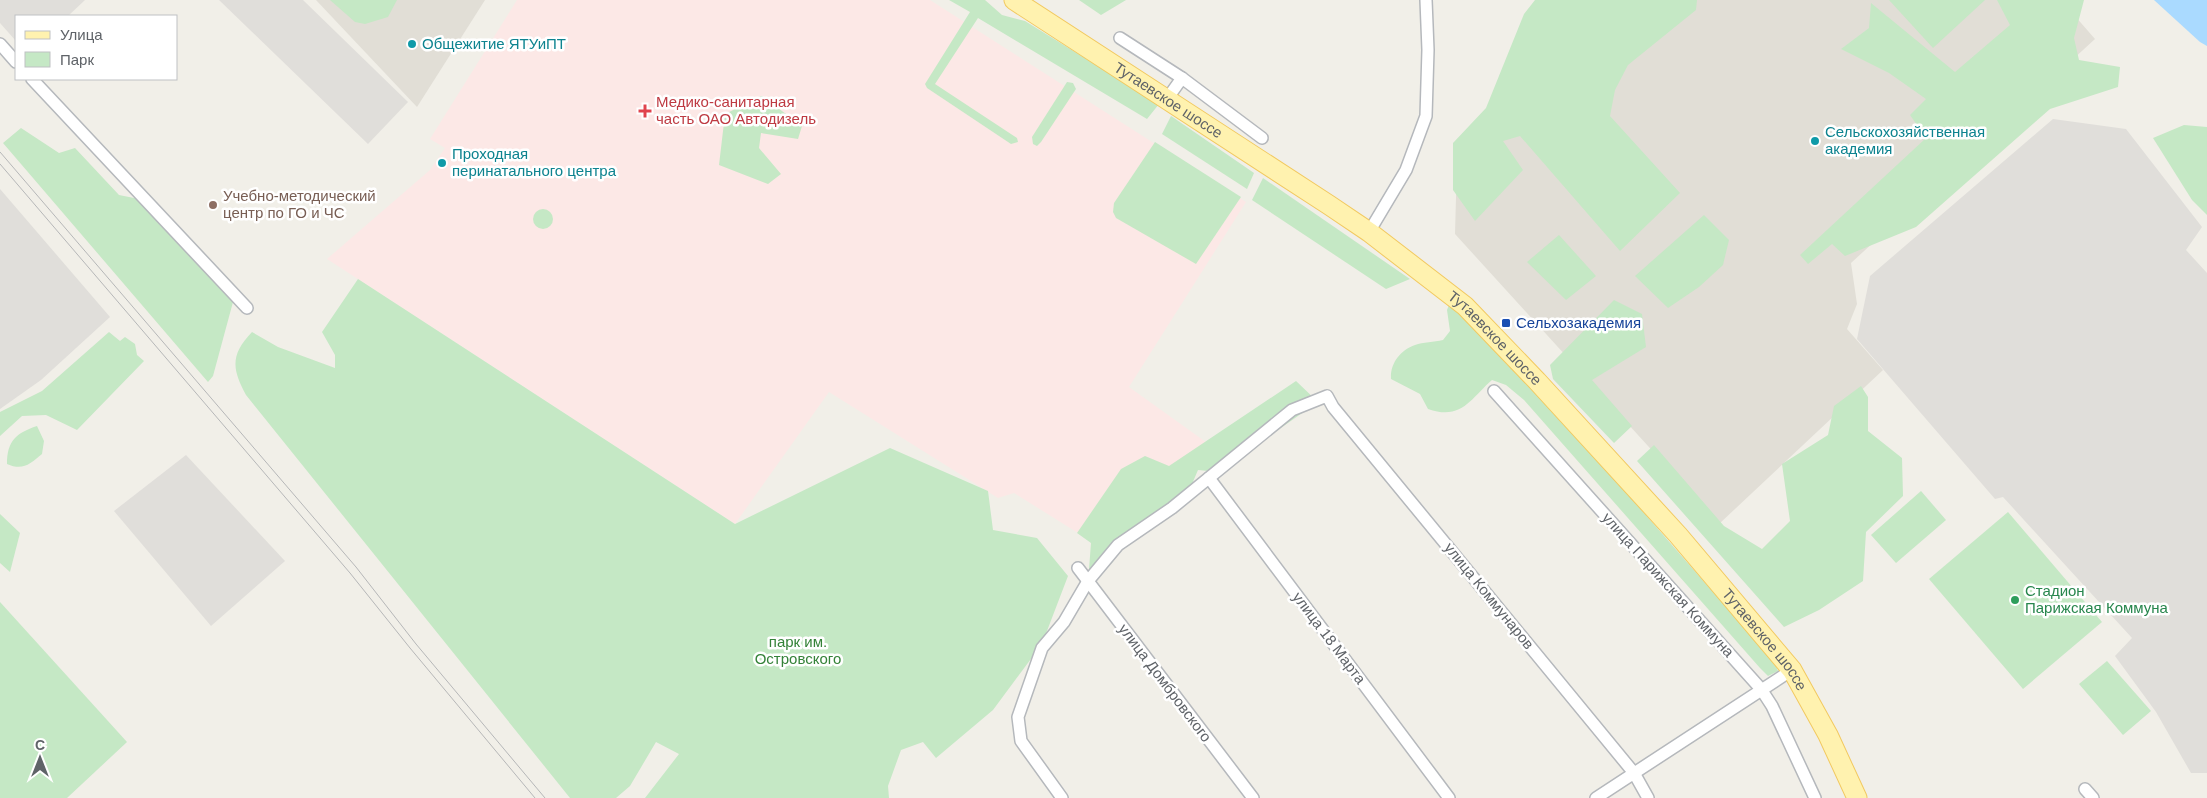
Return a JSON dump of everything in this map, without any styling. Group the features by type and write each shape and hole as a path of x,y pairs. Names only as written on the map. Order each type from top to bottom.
{"main road":[{"name":"Тутаевское шоссе","path":"1014,0 1369,232 1465,306 1525,368 1678,535 1792,670 1828,735 1857,798"}],"street":[{"path":"1369,232 1406,170 1426,116 1428,50 1426,0"},
{"path":"1120,38 1182,78 1262,138"},
{"path":"0,44 15,61"},
{"path":"1167,99 1182,78"},
{"path":"33,80 248,308"},
{"name":"улица Парижская Коммуна","path":"1494,391 1761,689 1772,706 1815,798"},
{"name":"улица Коммунаров","path":"1209,478 1292,410 1327,396 1333,407 1634,773 1648,798"},
{"path":"1062,798 1021,741 1018,717 1042,648 1064,622 1088,581 1118,545 1172,508 1209,478"},
{"name":"улица 18 Марта","path":"1209,478 1449,798"},
{"name":"улица Домбровского","path":"1078,568 1253,798"},
{"path":"1596,798 1792,670"}],"shaded area":[{"path":"0,0 85,0 69,15 15,15 15,40 0,23"},
{"path":"219,0 303,0 408,102 368,144"},
{"path":"316,0 485,0 417,107"},
{"path":"517,0 930,0 1246,202 1129,387 1210,445 1094,543 1014,493 998,498 829,392 735,524 327,259 430,170 445,148 430,139"},
{"path":"1559,0 2061,0 2095,39 1851,263 1857,304 1847,329 1883,370 1719,524 1455,234 1457,161"},
{"path":"2053,119 2126,129 2202,227 2186,250 2207,273 2207,773 2191,773 2156,712 2115,656 2132,638 2003,497 1995,499 1857,339 1870,276"},
{"path":"0,189 110,317 41,380 0,409"},
{"path":"186,455 285,561 211,626 114,511"}],"green space":[{"path":"330,0 397,0 388,17 365,24 355,22"},
{"path":"949,0 985,0 1002,15 1025,21 1159,104 1147,119 978,18 935,84 1017,138 1018,142 1011,144 927,88 925,84 970,12"},
{"path":"1079,0 1126,0 1101,15"},
{"path":"1535,0 1697,0 1696,10 1628,65 1615,90 1610,116 1680,193 1620,251 1520,136 1503,141 1523,170 1475,221 1453,190 1453,143 1486,108 1524,14"},
{"path":"1889,0 1985,0 1933,48"},
{"path":"1997,0 2084,0 2074,38 2079,60 2120,67 2118,87 2050,109 1916,227 1845,256 1832,244 1808,264 1800,255 1926,138 1910,115 1926,99 1889,73 1841,49 1869,28 1871,3 1955,72 2010,25"},
{"path":"1067,82 1073,83 1076,89 1041,142 1037,146 1033,144 1032,137"},
{"path":"762,96 802,126 798,139 761,133 759,148 781,174 768,184 719,165 725,114"},
{"path":"1171,116 1254,173 1247,189 1162,134"},
{"path":"2184,125 2207,127 2207,215 2192,200 2153,138"},
{"path":"21,128 59,153 75,148 119,195 139,199 233,302 213,376 208,382 3,143"},
{"path":"1155,142 1241,197 1196,264 1116,218 1113,212 1114,203"},
{"path":"1263,178 1410,279 1386,289 1252,200"},
{"path":"539,209 547,209 553,215 553,223 547,229 539,229 533,223 533,215"},
{"path":"1704,215 1729,240 1723,265 1699,287 1668,308 1635,276"},
{"path":"1559,235 1596,276 1566,300 1527,262"},
{"name":"парк им. Островского","path":"358,279 735,524 890,448 988,491 993,530 1037,538 1068,576 1042,644 993,710 936,758 923,742 901,750 888,786 889,798 645,798 679,754 656,742 630,786 616,798 570,798 246,395 241,386 235,362 240,348 252,332 278,347 335,368 335,355 322,332"},
{"path":"1614,300 1642,314 1646,347 1592,380 1632,426 1614,443 1553,379 1550,365"},
{"path":"1449,305 1462,312 1521,372 1775,663 1778,671 1768,676 1760,668 1524,400 1506,385 1492,380 1465,406 1458,410 1440,412 1428,409 1420,394 1391,379 1394,363 1405,350 1418,344 1443,340 1450,331 1447,310"},
{"path":"109,332 120,341 125,337 135,344 137,355 144,361 77,430 46,415 22,416 0,436 0,412 42,391"},
{"path":"1296,381 1318,402 1218,472 1198,470 1189,491 1118,545 1113,562 1100,570 1089,569 1091,543 1077,533 1121,469 1145,456 1169,466"},
{"path":"1861,386 1868,397 1868,431 1902,458 1903,496 1866,532 1863,581 1819,610 1784,627 1637,461 1654,445 1724,526 1762,549 1790,521 1782,464 1828,435 1834,406"},
{"path":"37,426 44,441 42,454 22,467 7,464 7,456 14,439 23,432"},
{"path":"1921,491 1946,520 1896,563 1871,535"},
{"name":"Стадион Парижская Коммуна","path":"2008,512 2102,622 2023,689 1929,579"},
{"path":"0,514 20,533 10,572 0,563"},
{"path":"0,602 127,742 67,798 0,798"},
{"path":"2107,661 2151,711 2123,735 2079,684"}],"water":[{"path":"2154,0 2207,0 2207,46 2200,42"}],"tram line":[{"path":"0,152 356,567 416,644 545,798"},
{"path":"0,164 350,573 535,798"}],"place":[{"name":"Общежитие ЯТУиПТ","path":"412,44"},
{"name":"Медико-санитарная часть ОАО Автодизель","path":"645,111"},
{"name":"Сельскохозяйственная академия","path":"1815,141"},
{"name":"Проходная перинатального центра","path":"442,163"},
{"name":"Учебно-методический центр по ГО и ЧС","path":"213,205"},
{"name":"Сельхозакадемия","path":"1506,323"},
{"name":"Стадион Парижская Коммуна","path":"2015,600"}]}
